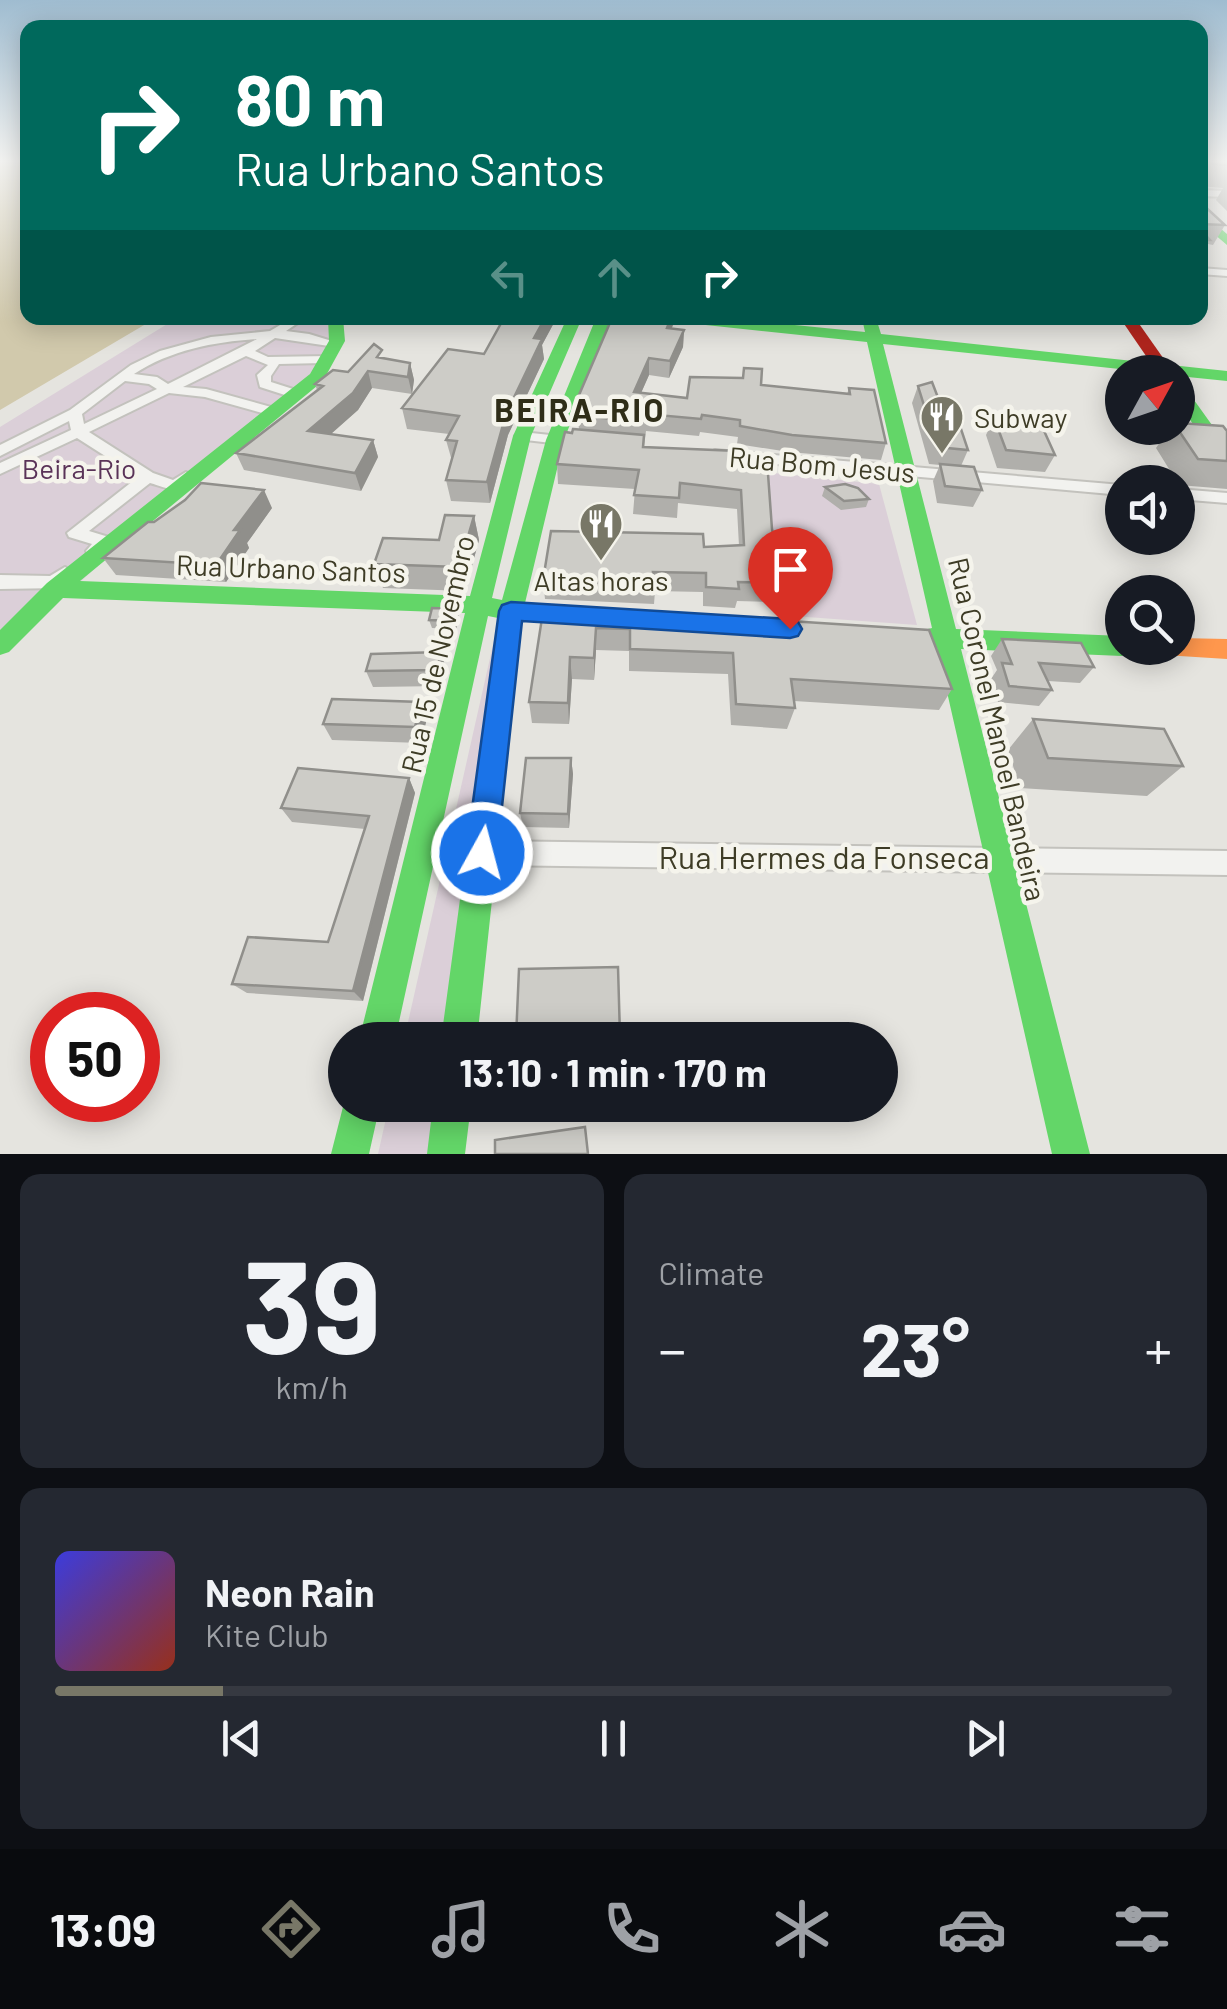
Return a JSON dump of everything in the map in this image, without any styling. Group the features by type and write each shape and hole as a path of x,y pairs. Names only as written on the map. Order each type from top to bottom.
{"main road":[{"path":"1208,223 1227,241"},
{"name":"Rua 15 de Novembro","path":"381,1022 522,436 572,325"},
{"path":"461,1022 511,611 555,440 601,325"},
{"path":"816,325 872,328 1105,367"},
{"path":"1133,325 1153,355"},
{"path":"0,642 54,586 317,378 330,360 334,328"},
{"name":"Rua Coronel Manoel Bandeira","path":"872,328 1071,1154"},
{"path":"1195,377 1227,376"},
{"path":"1195,415 1227,460"},
{"name":"Rua Urbano Santos","path":"54,586 480,605 511,611 594,615"},
{"path":"907,637 1105,645"},
{"path":"1195,649 1227,650"},
{"path":"350,1154 357,1122"},
{"path":"446,1154 450,1122"}],"street":[{"path":"0,469 246,351 287,325"},
{"path":"0,451 75,414 140,364 171,352 272,334 304,334 334,328"},
{"path":"75,414 78,432 148,477 176,486 323,359 334,328"},
{"path":"246,351 266,361 323,359"},
{"path":"274,366 264,375 265,384 288,392"},
{"path":"123,377 152,380 167,389 206,393 266,410"},
{"path":"522,436 594,444"},
{"name":"Rua Bom Jesus","path":"691,452 1105,489"},
{"path":"0,582 54,586 106,542 75,534 148,477"},
{"path":"1195,495 1227,498"},
{"name":"Rua Hermes da Fonseca","path":"482,853 1227,862"}],"green space":[{"name":"Beira-Rio","path":"166,325 344,325 308,377 0,654 0,427"},
{"path":"764,472 879,484 917,625 779,615"},
{"path":"497,627 450,1022 408,1022"},
{"path":"385,1122 437,1122 432,1154 378,1154"}],"shaded area":[{"path":"0,214 20,214 20,325 144,325 0,410"}],"building":[{"path":"1208,214 1213,214 1225,225 1208,224"},
{"path":"500,325 541,325 534,338 542,339 506,414 487,482 446,480 457,441 446,440 459,416 402,408 448,349 484,354"},
{"path":"609,325 668,325 667,328 684,330 670,361 649,358 634,392 687,398 690,377 743,378 744,368 762,369 761,385 850,394 849,388 874,390 886,443 792,435 740,426 740,420 702,415 701,419 647,414 646,422 579,416 584,403 576,402"},
{"path":"374,344 382,350 377,357 410,363 408,377 368,371 353,393 308,431 373,440 355,473 236,453 323,386 315,384 333,370 348,372"},
{"path":"932,382 950,429 961,429 968,450 937,447 918,386"},
{"path":"994,418 1040,422 1055,455 1006,450"},
{"path":"1195,424 1223,426 1227,431 1227,461 1198,459 1189,445 1195,445"},
{"path":"573,429 644,435 643,447 738,451 738,458 767,460 772,529 783,583 738,582 739,589 706,587 706,573 653,572 655,584 543,580 551,531 703,534 704,547 744,545 741,490 680,483 679,498 634,495 639,470 557,464 565,432 572,433"},
{"path":"940,464 974,467 982,490 945,486"},
{"path":"201,483 264,490 234,530 240,530 216,565 103,558 148,522 154,522 185,500"},
{"path":"845,484 858,488 869,499 844,501 825,487"},
{"path":"445,515 474,516 459,567 374,564 383,538 439,540"},
{"path":"544,605 929,630 952,689 791,679 795,708 736,704 733,653 630,649 630,629 596,628 594,658 570,657 568,703 529,702"},
{"path":"432,608 457,609 454,621 429,620"},
{"path":"1002,639 1081,643 1094,667 1039,663 1052,690 1009,686 1002,663 1012,664"},
{"path":"441,652 437,670 366,671 371,654"},
{"path":"332,699 421,702 415,727 323,724"},
{"path":"1033,719 1164,729 1183,766 1048,758"},
{"path":"526,758 571,758 568,814 520,813"},
{"path":"298,768 409,778 353,991 232,984 248,937 328,942 369,816 281,808"},
{"path":"618,967 620,1022 517,1022 519,969"},
{"path":"585,1127 588,1154 495,1154 495,1140"}],"traffic: fast":[{"path":"1208,223 1227,241"},
{"path":"0,645 80,568 317,377 337,341 336,325"},
{"path":"381,1022 502,507 522,436 572,325"},
{"path":"461,1022 511,611 555,440 601,325"},
{"path":"752,325 1227,376"},
{"path":"871,325 1071,1154"},
{"path":"1195,414 1227,460"},
{"path":"55,589 480,605 511,611 574,614"},
{"path":"928,638 1105,645"},
{"path":"350,1154 357,1122"},
{"path":"446,1154 450,1122"}],"traffic: slow":[{"path":"1195,648 1227,649"}],"traffic: jam":[{"path":"1133,325 1153,355"}],"place":[{"name":"Subway","path":"942,455"},
{"name":"Altas horas","path":"601,562"}],"district":[{"name":"BEIRA-RIO","path":"580,409"}],"route":[{"path":"482,853 511,611 790,629"}]}
